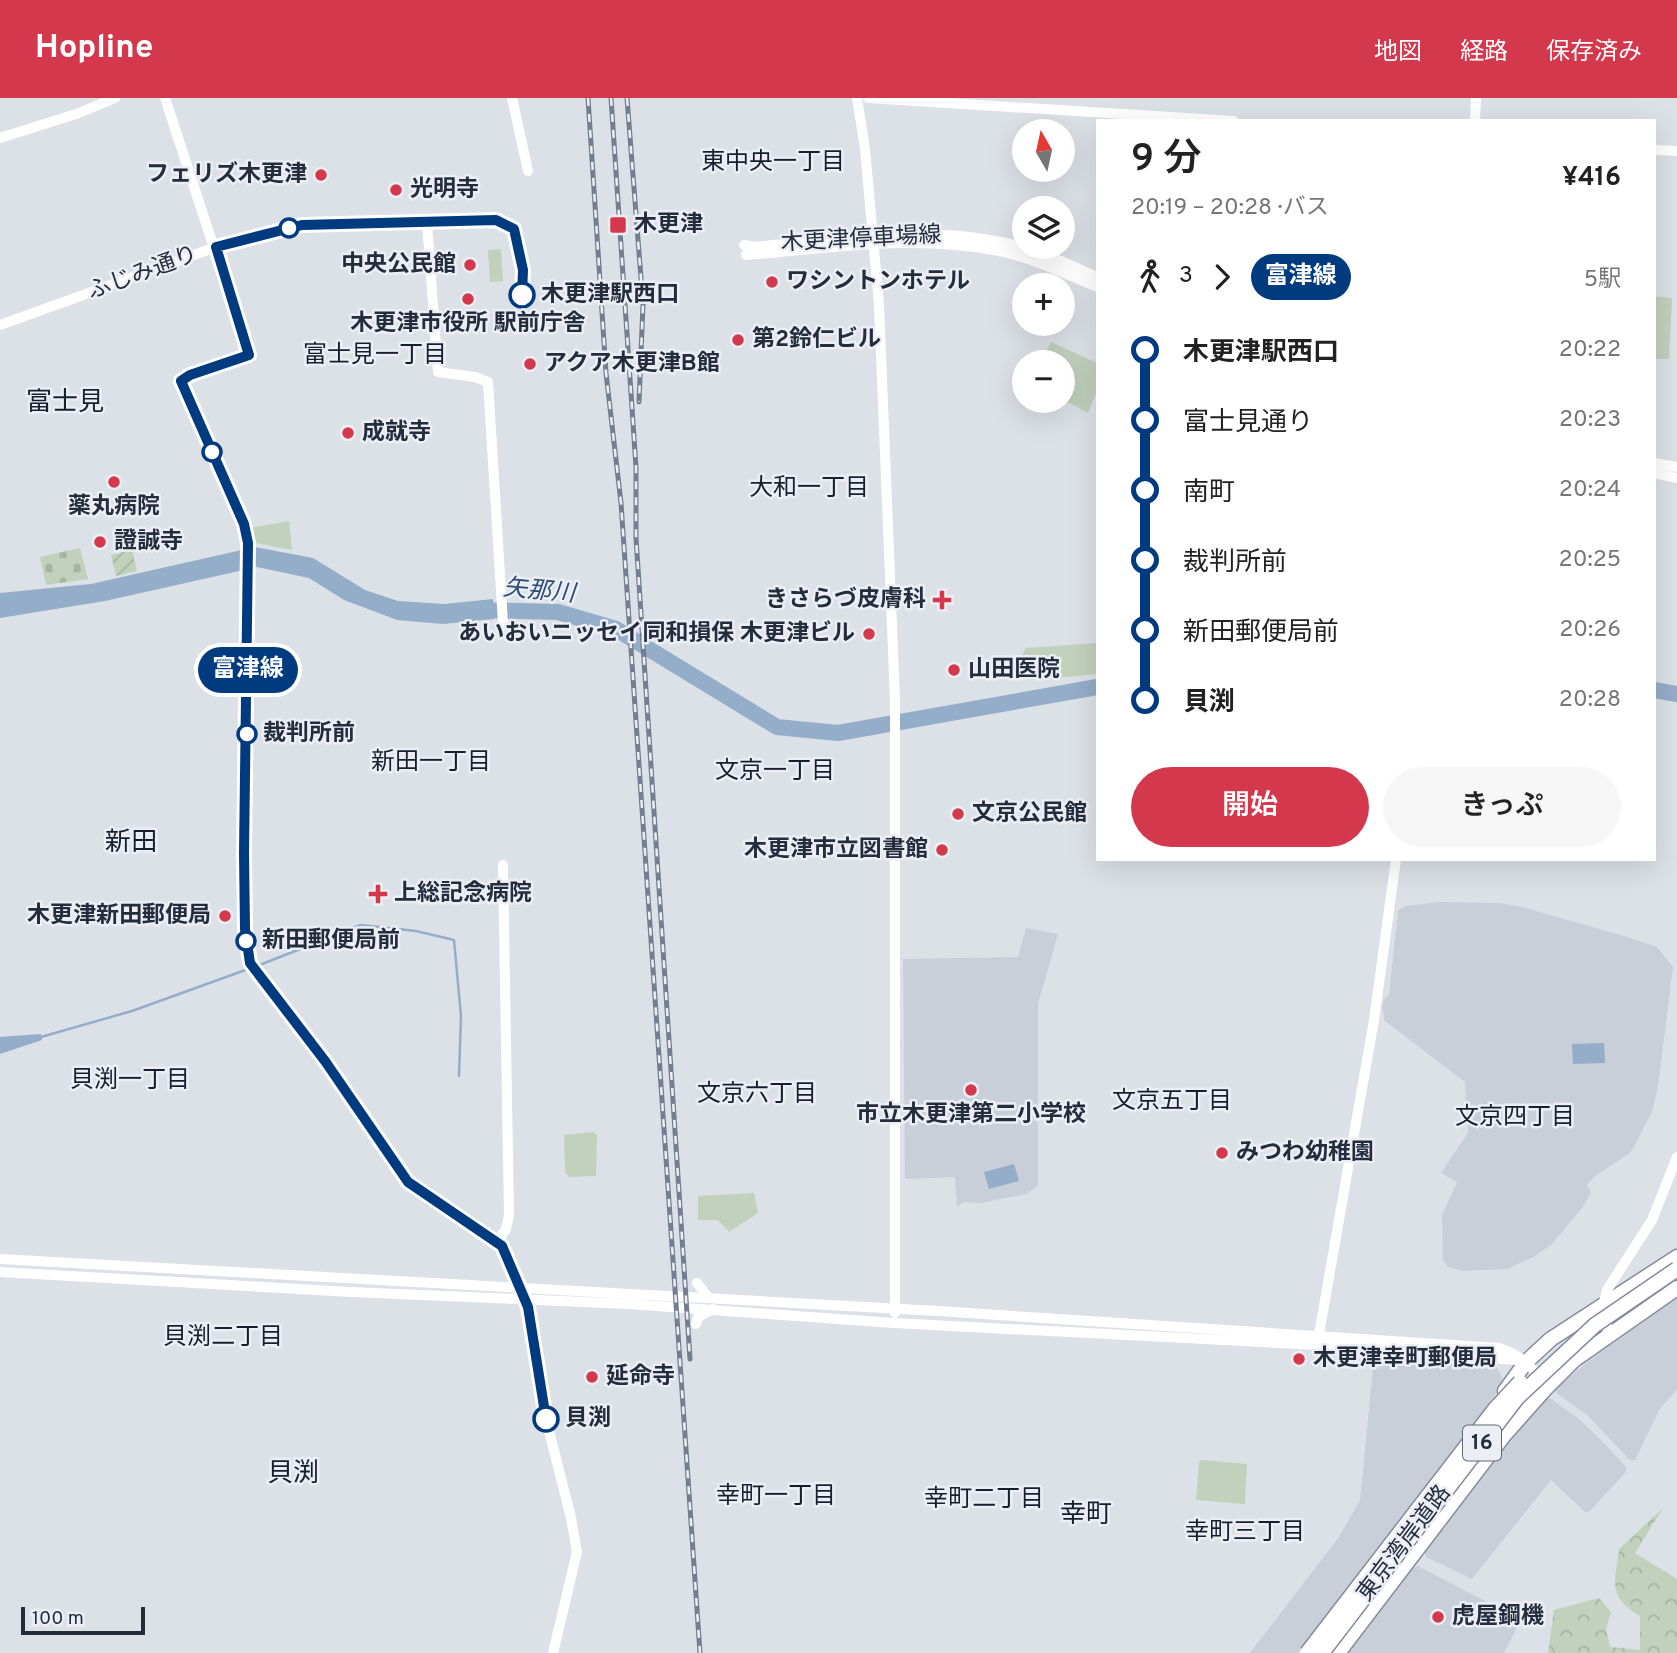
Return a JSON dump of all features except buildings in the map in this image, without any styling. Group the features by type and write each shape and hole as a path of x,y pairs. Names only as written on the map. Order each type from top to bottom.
{"highway":[{"name":"16","path":"1305,1653 1526,1362 1551,1339 1604,1302 1677,1257"},
{"name":"東京湾岸道路","path":"1322,1653 1524,1391 1570,1347 1623,1303 1677,1269"},
{"name":"東京湾岸道路","path":"1338,1653 1505,1434 1545,1389 1574,1360 1677,1287"},
{"name":"16","path":"1305,1653 1495,1409 1547,1357 1570,1347"}],"street":[{"path":"0,138 79,113 115,98"},
{"path":"164,98 216,247 249,355 190,375 181,381 244,524 248,543 250,569 244,866 245,929 253,967 325,1061 408,1182 427,1198 498,1241 506,1251 523,1294 542,1403 571,1518 576,1552 553,1653"},
{"path":"512,98 528,171"},
{"path":"857,98 865,149 873,240 895,700 894,1323"},
{"path":"868,98 1202,119"},
{"path":"1475,119 1476,98"},
{"path":"1656,150 1677,151"},
{"name":"ふじみ通り","path":"0,325 216,247 302,225 496,220"},
{"path":"427,223 438,372 475,377 488,382 503,623"},
{"name":"木更津停車場線","path":"745,250 959,235 1035,250 1096,277"},
{"name":"木更津停車場線","path":"873,240 960,244 1007,253 1096,287"},
{"path":"1656,463 1677,467"},
{"path":"1656,473 1677,478"},
{"path":"1318,1340 1374,1020 1396,861"},
{"path":"498,1241 506,1229 509,1215 503,865"},
{"path":"1608,1335 1604,1302 1611,1281 1658,1207 1677,1157"},
{"path":"0,1259 204,1268 894,1323 1318,1340"},
{"path":"0,1272 351,1292 644,1294 896,1308 1318,1340 1526,1362 1545,1389"},
{"path":"644,1294 660,1291 665,1283"},
{"path":"697,1283 708,1297"},
{"path":"656,1305 668,1318"},
{"path":"696,1324 698,1317 713,1309"}],"shaded area":[{"path":"1440,902 1499,903 1522,907 1657,947 1673,967 1658,1086 1652,1112 1631,1152 1594,1177 1587,1185 1591,1192 1583,1207 1552,1244 1534,1257 1507,1269 1463,1271 1448,1267 1443,1260 1442,1215 1457,1182 1441,1173 1468,1133 1465,1082 1385,1021 1382,1007 1384,999 1389,995 1398,911 1405,906"},
{"name":"市立木更津第二小学校","path":"1026,928 1058,934 1038,1004 1038,1185 1027,1194 981,1203 964,1202 957,1207 955,1177 905,1179 903,959 1018,957"},
{"path":"1677,1298 1677,1389 1659,1410 1635,1460 1630,1460 1587,1415 1556,1393 1556,1388 1590,1360"},
{"path":"1374,1358 1496,1366 1503,1379 1501,1387 1298,1653 1250,1653 1339,1537 1360,1500"},
{"path":"1550,1398 1579,1419 1603,1442 1626,1467 1626,1472 1589,1512 1585,1512 1551,1480 1472,1579 1426,1557 1425,1551 1544,1399"},
{"path":"1418,1566 1521,1620 1504,1653 1347,1653 1411,1568"}],"green space":[{"path":"501,249 503,281 490,282 488,250"},
{"path":"1656,296 1672,298 1669,359 1656,359"},
{"path":"1051,342 1069,350 1047,350"},
{"path":"1075,353 1096,363 1096,393 1088,413 1075,406"},
{"path":"289,521 292,550 256,543 250,528"},
{"path":"80,548 88,579 46,585 40,557"},
{"path":"132,550 137,571 116,576 111,555"},
{"path":"1096,643 1096,674 1033,680 1008,678 1026,648"},
{"path":"593,1132 597,1135 596,1176 569,1177 565,1172 564,1135"},
{"path":"754,1193 758,1213 729,1232 718,1220 698,1220 698,1196"},
{"path":"1202,1460 1247,1464 1245,1504 1196,1500 1199,1462"},
{"path":"1663,1508 1635,1553 1677,1579 1677,1653 1548,1653 1554,1610 1599,1598 1611,1612 1606,1629 1610,1647 1640,1650 1640,1616 1622,1602 1616,1588 1619,1549"}],"water":[{"path":"255,547 313,558 365,590 398,601 445,604 493,599 494,619 443,624 397,620 344,600 309,578 257,567 105,601 0,618 0,593 91,584"},
{"path":"41,1034 42,1040 0,1054 0,1037"},
{"path":"1604,1043 1605,1063 1573,1064 1572,1044"},
{"path":"1014,1164 1019,1181 989,1189 984,1172"}],"waterway":[{"name":"矢那川","path":"473,610 558,612 616,629 777,727 838,733 1096,687"},
{"name":"矢那川","path":"1656,690 1677,694"},
{"path":"257,966 361,925 416,931 454,940 461,1016 459,1076"},
{"path":"41,1037 132,1011 251,968"}],"railway":[{"path":"588,98 606,373 621,503 700,1653"},
{"path":"611,98 636,467 636,538 690,1359"},
{"path":"627,98 643,304 639,402"}],"bus line":[{"name":"富津線","path":"522,295 523,270 514,229 496,220 302,225 216,247 249,355 190,375 181,381 244,524 248,543 250,572 244,853 245,929 250,963 325,1061 408,1182 427,1198 488,1233 506,1251 528,1307 546,1419"}],"place":[{"name":"フェリズ木更津","path":"321,175"},
{"name":"光明寺","path":"396,190"},
{"name":"木更津","path":"618,225"},
{"name":"中央公民館","path":"470,265"},
{"name":"ワシントンホテル","path":"772,282"},
{"name":"木更津駅西口","path":"522,295"},
{"name":"木更津市役所 駅前庁舎","path":"468,299"},
{"name":"第2鈴仁ビル","path":"738,340"},
{"name":"アクア木更津B館","path":"530,364"},
{"name":"成就寺","path":"348,433"},
{"name":"薬丸病院","path":"114,482"},
{"name":"證誠寺","path":"100,542"},
{"name":"きさらづ皮膚科","path":"942,600"},
{"name":"あいおいニッセイ同和損保 木更津ビル","path":"869,634"},
{"name":"山田医院","path":"954,670"},
{"name":"裁判所前","path":"247,734"},
{"name":"文京公民館","path":"958,814"},
{"name":"木更津市立図書館","path":"942,850"},
{"name":"上総記念病院","path":"378,894"},
{"name":"木更津新田郵便局","path":"225,916"},
{"name":"新田郵便局前","path":"246,941"},
{"name":"市立木更津第二小学校","path":"971,1090"},
{"name":"みつわ幼稚園","path":"1222,1153"},
{"name":"木更津幸町郵便局","path":"1299,1359"},
{"name":"延命寺","path":"592,1377"},
{"name":"貝渕","path":"546,1419"},
{"name":"虎屋鋼機","path":"1438,1617"}],"district":[{"name":"東中央一丁目","path":"773,163"},
{"name":"富士見一丁目","path":"375,356"},
{"name":"富士見","path":"65,403"},
{"name":"大和一丁目","path":"809,489"},
{"name":"新田一丁目","path":"431,763"},
{"name":"文京一丁目","path":"775,772"},
{"name":"新田","path":"131,843"},
{"name":"貝渕一丁目","path":"130,1081"},
{"name":"文京六丁目","path":"757,1095"},
{"name":"文京五丁目","path":"1172,1102"},
{"name":"文京四丁目","path":"1515,1118"},
{"name":"貝渕二丁目","path":"223,1338"},
{"name":"貝渕","path":"293,1474"},
{"name":"幸町一丁目","path":"776,1497"},
{"name":"幸町二丁目","path":"984,1500"},
{"name":"幸町","path":"1086,1515"},
{"name":"幸町三丁目","path":"1245,1533"}]}
